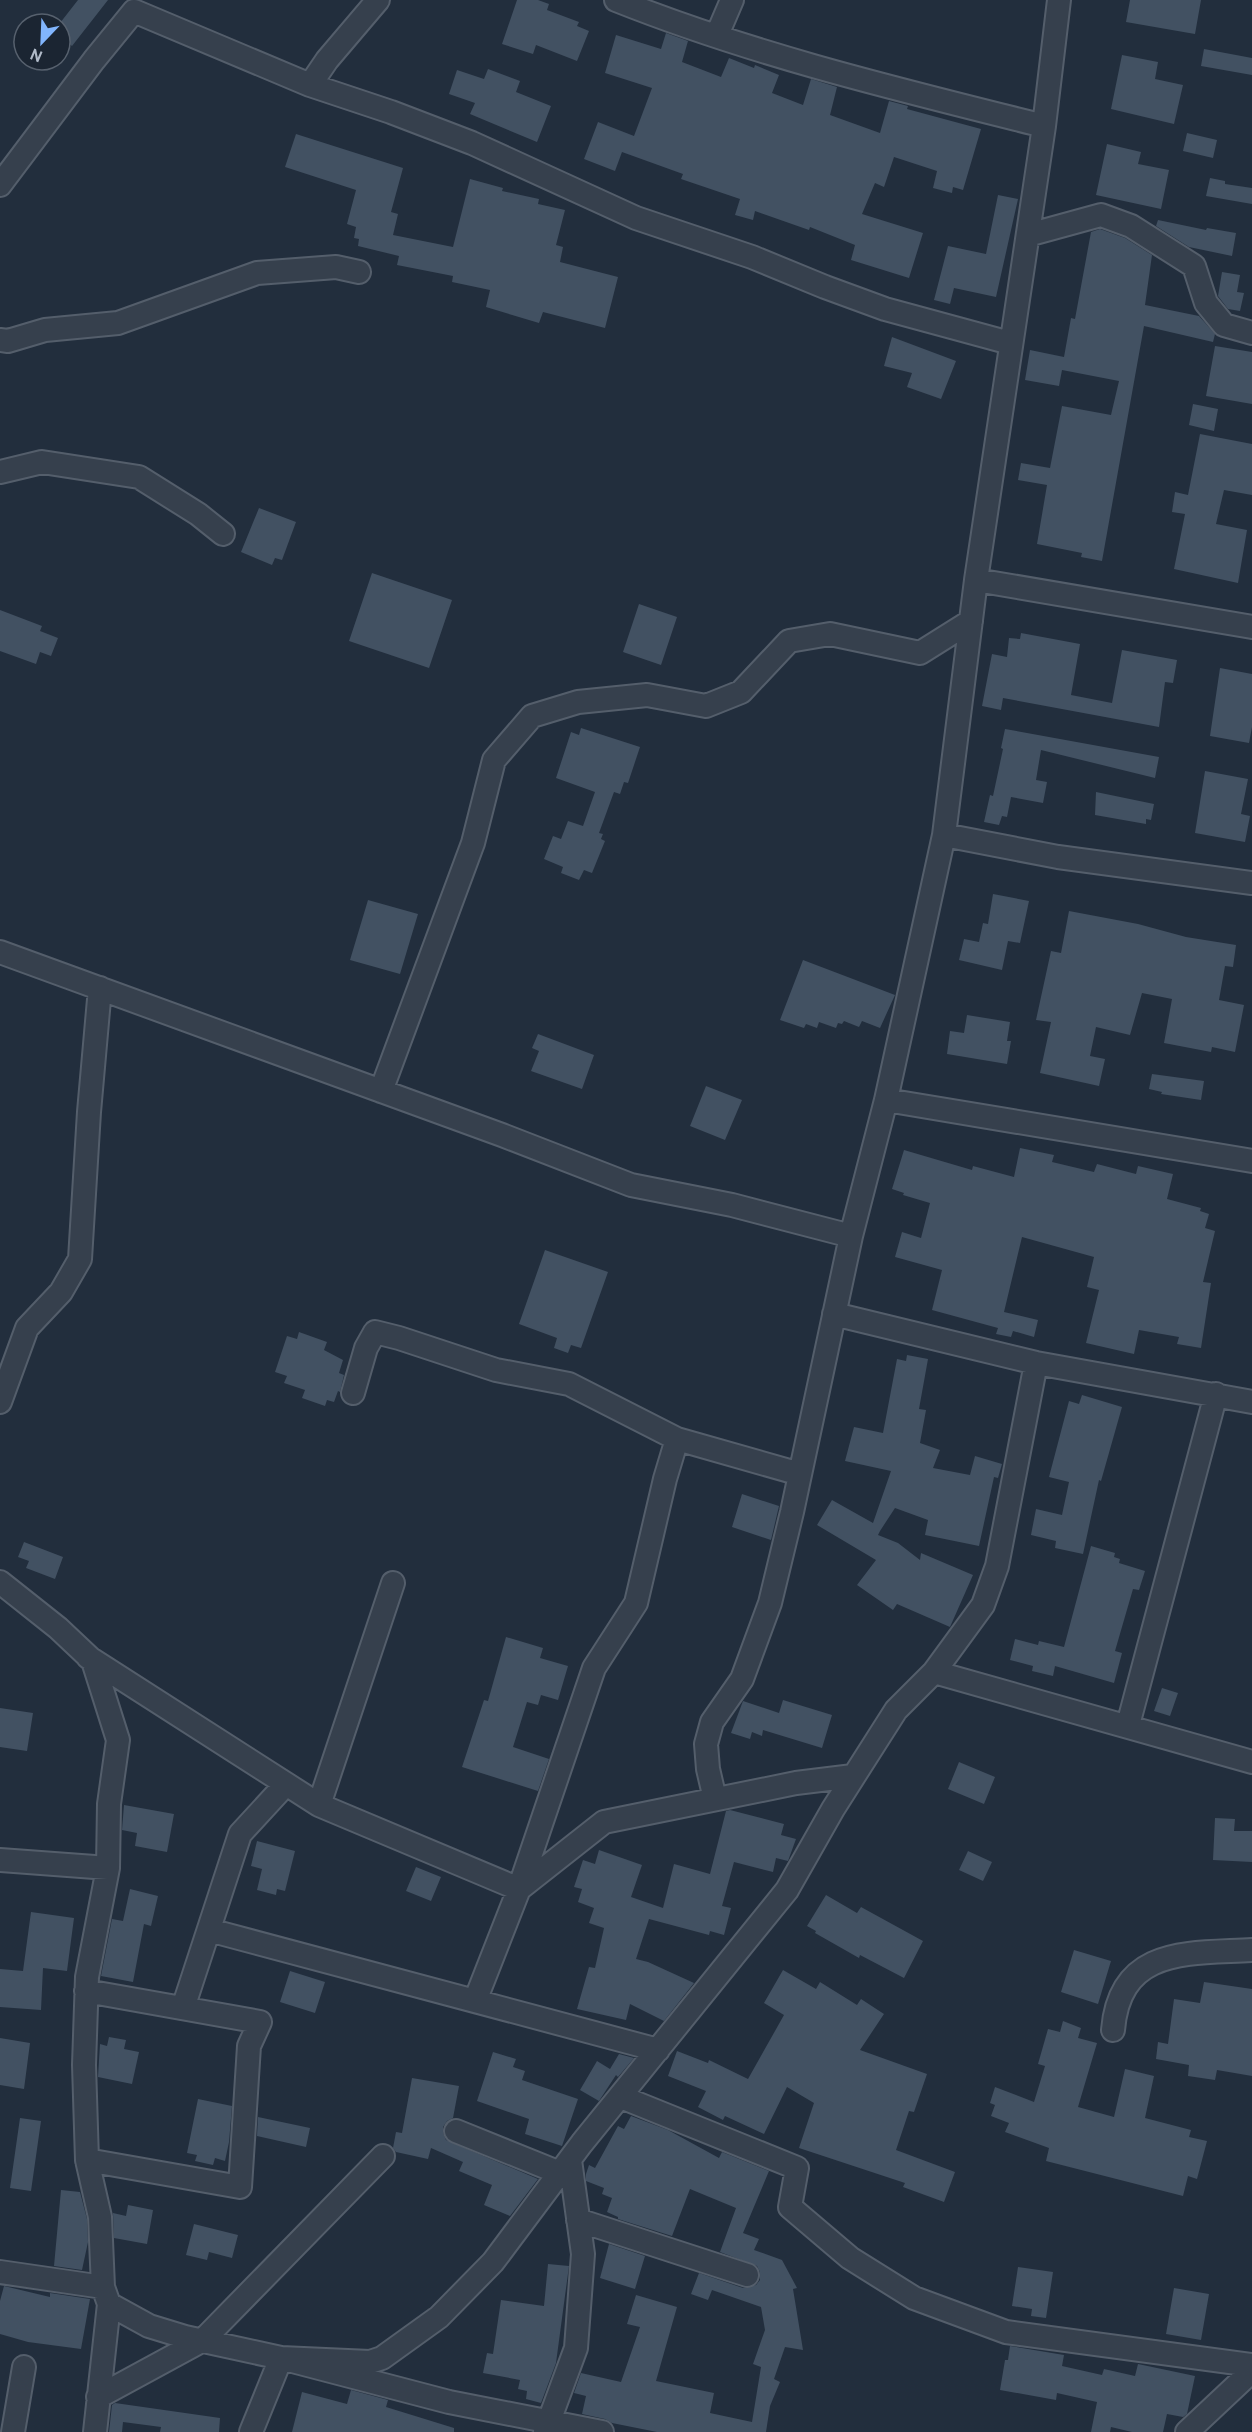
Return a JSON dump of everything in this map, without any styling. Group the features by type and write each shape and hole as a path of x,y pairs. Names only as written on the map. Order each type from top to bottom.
{"street":[{"path":"310,85 327,60 378,0"},
{"path":"616,0 664,19 846,75 1044,126"},
{"path":"717,35 732,0"},
{"path":"715,1798 708,1769 706,1744 711,1722 742,1679 770,1603 851,1236 886,1100 944,835 976,580 1044,126 1059,0"},
{"path":"0,184 138,6 310,85 391,112 472,143 636,218 752,257 885,309 1010,343"},
{"path":"1028,235 1101,214 1131,226 1194,266 1206,303 1224,325 1252,333"},
{"path":"0,340 8,341 45,330 118,323 257,273 336,267 359,272"},
{"path":"0,472 42,462 139,477 198,514 223,534"},
{"path":"976,580 1252,627"},
{"path":"381,1091 473,843 494,760 532,716 578,702 647,695 706,705 741,692 789,641 830,634 921,652 971,621"},
{"path":"944,835 1058,857 1252,883"},
{"path":"0,952 631,1185 732,1205 851,1236"},
{"path":"0,1402 27,1328 61,1293 80,1259 89,1112 100,988"},
{"path":"886,1100 1252,1161"},
{"path":"834,1314 1036,1363 1252,1402"},
{"path":"353,1393 366,1348 375,1332 496,1370 569,1384 677,1439 800,1474"},
{"path":"281,2358 370,2362 382,2358 439,2317 494,2262 565,2166 787,1890 853,1776 896,1710 934,1672 983,1605 997,1566 1036,1363"},
{"path":"1128,1725 1216,1394"},
{"path":"475,2001 519,1889 594,1668 636,1603 665,1479 677,1439"},
{"path":"0,1582 58,1628 93,1661 118,1740 109,1804 108,1868 86,1991 84,2065 87,2160 100,2217 106,2295 94,2432"},
{"path":"319,1805 393,1583"},
{"path":"88,1657 319,1805 519,1889"},
{"path":"934,1672 1252,1761"},
{"path":"519,1889 604,1822 796,1783 853,1776"},
{"path":"183,2008 240,1834 286,1784"},
{"path":"0,1860 108,1868"},
{"path":"208,1930 658,2050"},
{"path":"1113,2030 1118,2002 1124,1990 1143,1969 1155,1962 1182,1954 1252,1950"},
{"path":"86,1991 260,2022 249,2046 240,2187 87,2160"},
{"path":"621,2097 797,2168 790,2207 850,2258 914,2298 1006,2332 1252,2365"},
{"path":"456,2131 565,2166"},
{"path":"98,2397 203,2340 383,2156"},
{"path":"546,2427 576,2348 583,2254 578,2220 565,2166"},
{"path":"578,2220 747,2275"},
{"path":"0,2272 106,2295 149,2326 546,2427 602,2432"},
{"path":"251,2432 281,2358"},
{"path":"14,2432 24,2367"},
{"path":"1187,2432 1252,2371"}],"building":[{"path":"78,0 108,0 72,46 72,12 69,12"},
{"path":"517,0 538,0 549,4 547,10 579,22 577,26 589,31 577,61 536,45 533,54 502,44"},
{"path":"1130,0 1201,0 1195,34 1126,22"},
{"path":"666,33 688,41 682,62 721,77 729,58 754,68 755,65 779,75 772,93 803,105 811,79 837,87 830,115 880,133 889,101 908,106 907,109 981,129 963,190 953,187 952,193 933,188 937,171 894,157 884,187 875,183 862,214 923,233 909,278 851,260 855,245 810,227 809,230 755,211 753,220 735,215 740,199 681,179 683,174 622,152 615,171 584,159 598,122 634,136 652,88 605,73 616,35 661,49"},
{"path":"1204,49 1252,58 1252,75 1201,66"},
{"path":"1122,55 1158,62 1155,79 1183,85 1174,124 1111,109"},
{"path":"488,69 520,81 516,92 551,106 537,142 470,114 475,103 449,94 457,70 484,79"},
{"path":"1187,133 1217,140 1213,158 1183,151"},
{"path":"296,134 403,168 391,212 398,214 393,235 453,247 470,179 503,188 502,191 539,199 538,204 565,210 556,245 563,247 560,262 618,277 605,328 543,312 539,323 486,307 490,290 452,282 453,276 397,265 399,256 358,246 359,239 354,238 356,227 347,224 356,190 285,167"},
{"path":"1107,144 1141,152 1138,164 1169,170 1161,209 1096,195"},
{"path":"1210,178 1225,181 1225,184 1252,188 1252,204 1206,196"},
{"path":"998,195 1018,199 996,297 954,288 950,304 934,300 948,246 986,254"},
{"path":"1158,220 1206,230 1207,228 1236,233 1232,256 1189,247 1156,226"},
{"path":"1100,229 1125,238 1152,255 1145,305 1199,316 1215,334 1213,342 1144,326 1102,561 1081,557 1082,553 1037,544 1047,485 1018,480 1021,463 1050,468 1062,406 1111,415 1119,381 1062,370 1059,386 1025,380 1030,350 1064,357 1071,318 1075,319 1091,232"},
{"path":"1222,272 1240,275 1237,292 1244,293 1240,311 1228,309 1218,296"},
{"path":"892,337 956,361 941,399 907,387 912,373 884,366"},
{"path":"1215,346 1252,352 1252,404 1206,396"},
{"path":"1193,404 1218,409 1214,431 1189,425"},
{"path":"1200,434 1252,444 1252,495 1224,490 1216,524 1247,530 1238,583 1174,569 1185,514 1172,512 1175,492 1188,495"},
{"path":"259,508 296,522 282,560 275,558 272,565 241,552"},
{"path":"372,573 452,600 429,668 349,641"},
{"path":"639,604 677,617 661,665 623,652"},
{"path":"0,610 42,626 40,631 58,638 51,656 40,652 36,664 0,651"},
{"path":"1021,633 1080,644 1071,695 1112,703 1122,650 1177,660 1173,683 1165,682 1159,727 1003,698 1001,710 982,706 992,654 1007,657 1009,638 1020,639"},
{"path":"1220,668 1252,674 1252,727 1249,743 1210,736"},
{"path":"581,728 640,747 628,783 624,782 620,794 614,792 599,833 603,834 601,839 605,841 592,873 584,870 579,880 561,873 563,867 544,859 553,836 561,839 568,821 583,826 595,792 556,778 571,732 579,735"},
{"path":"1005,729 1159,757 1155,778 1041,750 1036,780 1047,782 1043,803 1011,797 1007,817 1002,816 999,825 984,822 990,795 993,796"},
{"path":"1205,771 1248,779 1241,814 1250,816 1245,842 1195,833"},
{"path":"1096,792 1154,804 1151,820 1146,819 1146,824 1095,815"},
{"path":"993,894 1029,901 1020,943 1008,941 1002,970 959,960 964,939 979,942 983,923 988,924"},
{"path":"368,900 418,914 400,974 350,960"},
{"path":"1069,911 1138,924 1186,937 1236,945 1233,967 1225,966 1219,1000 1244,1005 1235,1052 1212,1047 1211,1052 1164,1043 1172,999 1142,993 1130,1035 1096,1027 1090,1056 1105,1059 1099,1086 1040,1073 1051,1022 1036,1020 1051,951 1061,953"},
{"path":"803,960 895,995 880,1028 862,1021 859,1027 844,1021 842,1024 838,1023 836,1028 819,1022 817,1028 806,1024 804,1028 780,1020"},
{"path":"967,1015 1010,1022 1007,1041 1011,1041 1007,1064 947,1054 950,1031 964,1033"},
{"path":"538,1034 594,1055 582,1089 531,1071 539,1051 532,1048"},
{"path":"1152,1074 1204,1081 1201,1100 1161,1094 1162,1092 1149,1089"},
{"path":"706,1086 742,1100 725,1140 690,1126"},
{"path":"1020,1148 1054,1155 1052,1162 1094,1172 1097,1164 1136,1174 1138,1166 1173,1174 1167,1199 1201,1208 1200,1211 1209,1214 1205,1228 1215,1231 1203,1282 1211,1283 1201,1348 1177,1344 1179,1337 1139,1330 1134,1354 1086,1343 1099,1290 1087,1287 1094,1257 1022,1237 1004,1312 1038,1320 1034,1337 1013,1331 1011,1337 996,1334 998,1328 932,1310 942,1270 895,1257 902,1232 921,1238 930,1203 903,1195 904,1193 892,1189 904,1150 972,1170 973,1166 1014,1177"},
{"path":"545,1250 608,1272 581,1348 571,1345 568,1353 554,1348 557,1338 519,1324"},
{"path":"299,1332 327,1342 324,1350 343,1360 339,1373 344,1375 340,1392 338,1391 334,1402 327,1400 325,1406 302,1398 305,1390 284,1383 287,1376 275,1372 287,1336 297,1339"},
{"path":"907,1355 928,1359 919,1409 926,1410 920,1443 940,1450 933,1468 970,1475 975,1456 1002,1464 998,1478 994,1477 979,1546 925,1535 928,1520 895,1508 878,1535 898,1543 920,1560 921,1553 973,1575 950,1627 897,1604 893,1610 857,1585 876,1560 817,1525 832,1500 873,1523 891,1471 845,1461 854,1427 883,1433 897,1359 906,1361"},
{"path":"1082,1395 1122,1407 1101,1481 1099,1480 1083,1554 1055,1548 1056,1541 1031,1535 1036,1509 1062,1515 1069,1482 1049,1477 1069,1401 1079,1404"},
{"path":"742,1494 779,1506 771,1540 732,1527"},
{"path":"24,1542 63,1557 55,1579 26,1568 29,1561 18,1557"},
{"path":"1091,1546 1115,1553 1114,1557 1120,1559 1119,1563 1145,1571 1139,1590 1133,1589 1115,1651 1122,1653 1114,1683 1055,1666 1053,1676 1032,1671 1033,1666 1010,1660 1015,1639 1038,1645 1039,1641 1064,1647"},
{"path":"506,1637 543,1648 540,1658 568,1666 558,1700 541,1695 538,1705 527,1702 513,1747 549,1759 538,1791 462,1767 484,1700 488,1701"},
{"path":"1162,1688 1178,1693 1170,1716 1154,1711"},
{"path":"783,1700 832,1715 822,1748 763,1730 762,1736 752,1732 750,1739 731,1733 743,1701 779,1713"},
{"path":"0,1708 33,1713 27,1751 0,1747"},
{"path":"959,1762 995,1777 984,1804 948,1789"},
{"path":"124,1805 174,1814 167,1852 135,1846 137,1833 122,1830"},
{"path":"730,1810 784,1824 781,1835 796,1839 788,1861 776,1858 773,1872 734,1862 722,1906 731,1908 724,1935 710,1931 709,1935 649,1919 636,1959 648,1962 694,1983 664,2021 630,2004 626,2020 577,2009 589,1967 595,1968 604,1928 589,1923 594,1908 578,1902 582,1889 574,1887 583,1860 595,1864 599,1850 642,1865 631,1897 663,1908 674,1864 710,1874 726,1811"},
{"path":"1215,1818 1235,1819 1234,1831 1252,1831 1252,1862 1213,1860"},
{"path":"257,1841 295,1851 285,1891 277,1889 276,1895 257,1890 262,1869 251,1866"},
{"path":"968,1851 992,1862 983,1881 959,1870"},
{"path":"416,1867 441,1877 431,1901 406,1891"},
{"path":"130,1889 158,1896 151,1926 144,1924 133,1982 101,1976 112,1919 123,1921"},
{"path":"826,1895 857,1913 861,1907 923,1941 904,1978 860,1955 859,1958 807,1926"},
{"path":"31,1912 74,1918 67,1971 43,1968 41,2010 0,2007 0,1969 23,1971"},
{"path":"1074,1950 1111,1961 1098,2004 1061,1992"},
{"path":"783,1970 816,1989 820,1982 857,2005 861,1999 884,2014 860,2050 927,2074 914,2112 909,2111 896,2150 955,2172 944,2202 903,2187 905,2183 799,2148 814,2103 787,2087 764,2134 725,2116 723,2120 698,2107 706,2091 668,2076 677,2051 708,2063 709,2060 748,2079 784,2015 764,2003"},
{"path":"290,1971 325,1982 315,2013 280,2002"},
{"path":"1204,1982 1252,1989 1252,2076 1217,2070 1215,2080 1188,2076 1189,2065 1156,2059 1158,2042 1168,2044 1174,1999 1200,2003"},
{"path":"1063,2021 1081,2028 1078,2038 1097,2043 1078,2107 1114,2117 1125,2069 1154,2076 1145,2118 1191,2130 1189,2137 1207,2141 1197,2179 1188,2176 1183,2196 1046,2161 1049,2148 1005,2132 1009,2123 991,2116 995,2105 990,2103 995,2087 1034,2102 1045,2066 1038,2064 1048,2029 1060,2032"},
{"path":"109,2037 126,2040 124,2049 139,2052 132,2084 98,2077 100,2044 107,2046"},
{"path":"0,2038 30,2043 24,2089 0,2085"},
{"path":"493,2052 516,2059 513,2067 525,2071 522,2080 578,2099 562,2146 525,2134 529,2119 477,2101"},
{"path":"619,2054 634,2058 618,2077 616,2075 599,2101 580,2090 597,2061 610,2069"},
{"path":"412,2078 459,2086 453,2118 443,2127 446,2140 538,2179 510,2216 484,2205 492,2185 459,2171 463,2162 431,2148 428,2159 396,2152 393,2148 396,2132 402,2133"},
{"path":"198,2099 232,2106 225,2161 215,2158 213,2165 195,2161 197,2155 187,2153"},
{"path":"631,2116 668,2130 719,2158 722,2152 769,2171 743,2233 759,2239 754,2250 782,2260 797,2288 793,2289 803,2350 785,2347 774,2379 780,2382 770,2406 766,2432 657,2432 582,2414 586,2396 574,2393 581,2373 621,2382 640,2327 627,2324 636,2295 677,2307 656,2381 714,2393 710,2413 752,2422 761,2367 753,2364 765,2330 761,2307 712,2290 708,2300 691,2294 699,2273 743,2288 756,2285 760,2280 757,2266 720,2252 736,2208 690,2189 672,2236 618,2219 607,2212 612,2198 602,2194 604,2188 586,2181 589,2165 595,2168 618,2126 624,2129"},
{"path":"258,2117 310,2128 306,2147 257,2136"},
{"path":"20,2118 41,2121 31,2191 10,2188"},
{"path":"61,2190 80,2192 87,2219 88,2242 82,2270 54,2266"},
{"path":"128,2205 153,2210 147,2244 114,2238 113,2213 126,2216"},
{"path":"194,2224 238,2235 232,2258 209,2252 207,2260 186,2255"},
{"path":"609,2244 645,2256 635,2289 600,2278"},
{"path":"548,2264 569,2266 556,2363 541,2403 526,2399 527,2391 518,2389 520,2380 483,2373 487,2353 493,2354 501,2300 544,2306"},
{"path":"1018,2267 1053,2272 1046,2318 1031,2316 1032,2309 1012,2306"},
{"path":"4,2286 50,2297 50,2293 90,2299 81,2349 28,2342 0,2334 0,2301"},
{"path":"1174,2288 1209,2294 1201,2340 1166,2334"},
{"path":"1010,2346 1064,2355 1062,2366 1102,2375 1104,2369 1135,2376 1138,2364 1195,2376 1187,2414 1183,2417 1167,2414 1163,2432 1132,2432 1111,2427 1110,2432 1091,2432 1097,2402 1057,2393 1056,2400 1000,2390"},
{"path":"351,2390 388,2400 386,2407 454,2428 454,2432 292,2432 302,2392 347,2404"},
{"path":"115,2403 220,2418 219,2432 160,2432 161,2427 123,2422 122,2432 109,2432 112,2405"}]}
